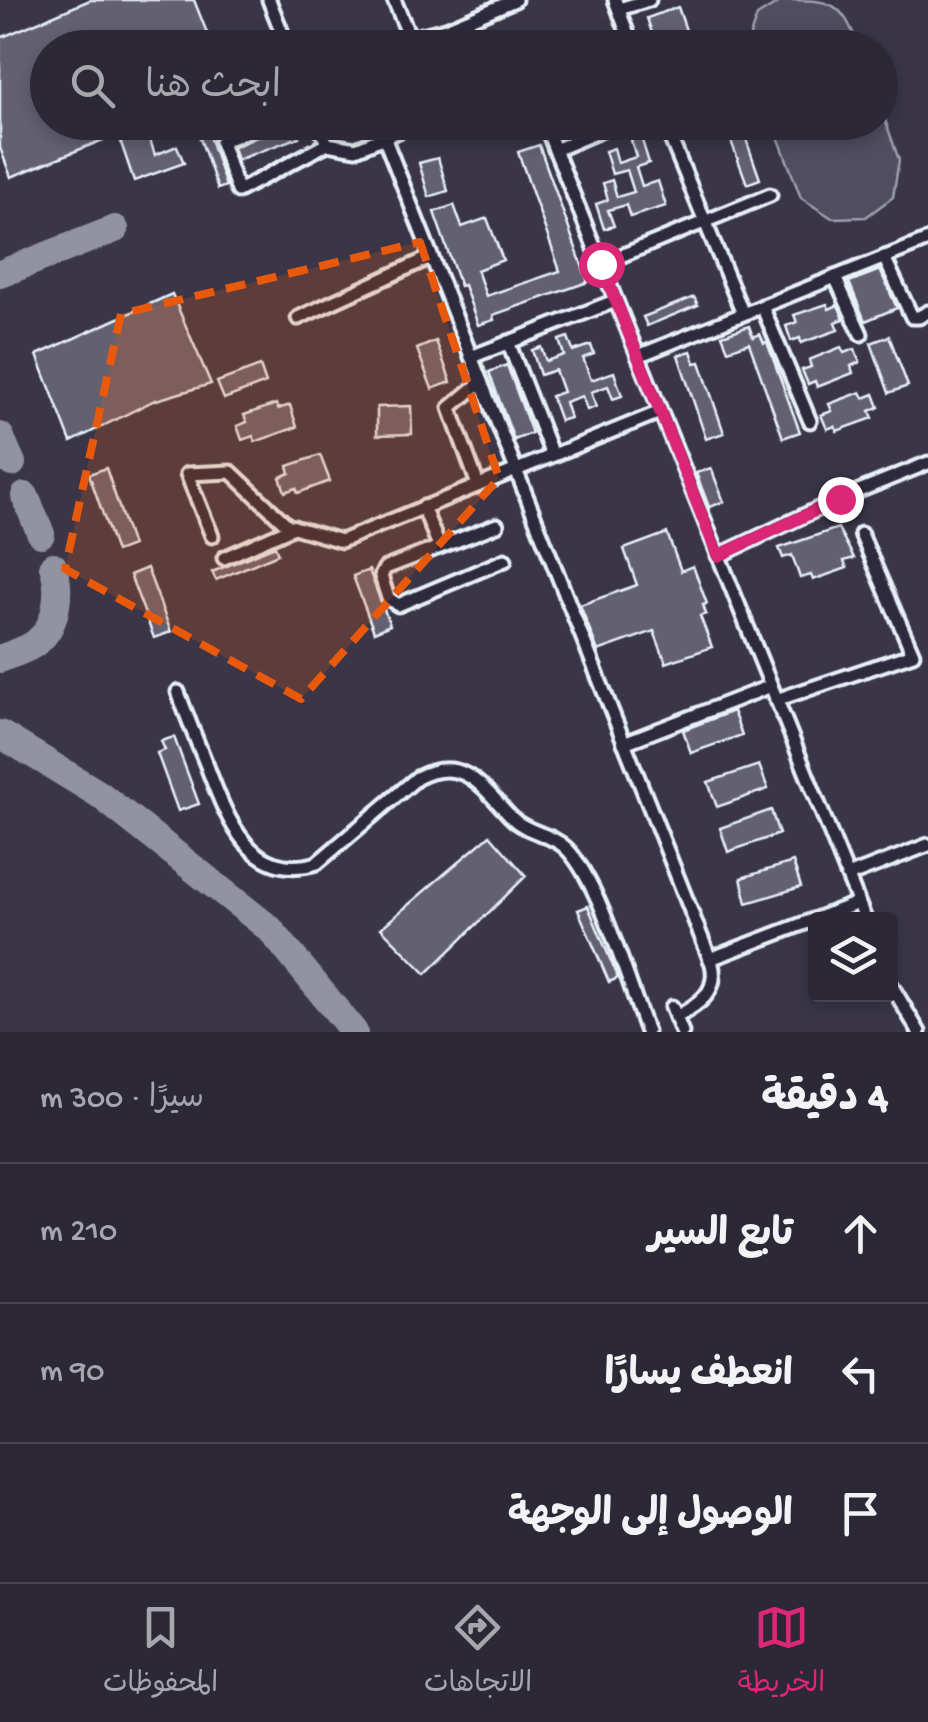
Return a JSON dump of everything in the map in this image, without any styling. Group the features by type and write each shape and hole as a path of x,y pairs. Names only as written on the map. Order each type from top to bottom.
{"lane":[{"path":"269,0 281,30"},
{"path":"394,0 407,30"},
{"path":"442,30 515,0"},
{"path":"627,30 617,5 648,0"},
{"path":"227,140 222,142 238,192 327,144 356,149 377,140"},
{"path":"325,140 327,144"},
{"path":"385,140 710,959 714,974 711,990 690,1010 674,1012 682,1032"},
{"path":"551,140 862,912"},
{"path":"555,150 579,140"},
{"path":"672,140 743,314"},
{"path":"601,264 770,195"},
{"path":"638,356 928,240"},
{"path":"298,318 432,257"},
{"path":"884,257 912,316 928,312"},
{"path":"834,277 861,334"},
{"path":"471,356 616,300"},
{"path":"762,306 810,422"},
{"path":"508,342 552,455"},
{"path":"478,486 450,408 481,382"},
{"path":"212,536 187,474 232,472 287,525 340,541 660,412"},
{"path":"718,556 928,463"},
{"path":"423,507 439,546"},
{"path":"497,525 382,570 381,576 390,602 403,603 506,560"},
{"path":"224,558 294,527"},
{"path":"776,700 913,654 861,534"},
{"path":"624,743 771,686"},
{"path":"178,692 230,826 258,857 279,865 306,867 317,863 417,778 436,768 451,768 474,779 522,827 564,846 592,887 647,1032"},
{"path":"848,876 928,845"},
{"path":"710,959 858,903"},
{"path":"898,997 919,1032"}],"highlighted area":[{"path":"420,242 499,478 301,699 65,569 121,314"}],"shaded area":[{"path":"783,0 824,2 840,11 851,30 752,30 757,16"},
{"path":"779,140 892,140 899,160 893,197 866,217 832,218 801,198"}],"building":[{"path":"90,0 194,0 206,30 30,30 30,140 103,140 11,177 0,148 0,38"},
{"path":"678,7 686,30 651,30 647,18"},
{"path":"120,140 150,140 155,155 177,146 184,163 134,181"},
{"path":"201,140 210,140 226,186 218,189"},
{"path":"250,140 291,140 237,160 233,147"},
{"path":"631,140 642,140 649,163 636,167 642,186 658,181 666,206 630,217 626,205 608,210 614,226 604,229 596,204 608,200 603,183 612,180 617,197 634,192 627,170 612,174 605,151 614,148 618,163 636,157"},
{"path":"731,140 746,140 760,179 747,184"},
{"path":"539,145 588,282 493,315 494,320 478,325 434,212 454,205 462,227 487,218 503,260 477,270 486,296 560,271 518,152"},
{"path":"438,158 448,191 429,197 419,163"},
{"path":"880,270 897,308 865,321 849,282"},
{"path":"172,294 211,384 153,401 71,442 37,355"},
{"path":"694,297 698,305 647,326 643,317"},
{"path":"827,304 829,309 838,305 844,319 835,322 838,330 801,343 800,338 791,341 786,326 797,322 794,315"},
{"path":"749,326 753,337 760,334 767,342 800,432 783,438 749,343 728,350 722,335"},
{"path":"889,336 908,386 889,393 871,343"},
{"path":"568,337 573,351 591,345 594,354 583,358 591,380 614,372 622,396 613,399 608,386 591,392 596,407 587,410 582,396 565,402 570,418 560,421 551,396 563,392 555,370 540,375 532,350 541,347 546,361 564,355 559,340"},
{"path":"436,341 451,382 432,389 417,349"},
{"path":"841,347 844,353 855,349 860,362 851,366 853,373 817,387 815,381 808,384 802,370 811,367 809,360"},
{"path":"691,351 695,363 700,362 724,433 706,439 678,355"},
{"path":"507,365 532,433 514,440 489,372"},
{"path":"260,366 266,383 224,399 217,382"},
{"path":"861,392 864,398 874,394 879,407 870,411 873,418 837,431 835,426 827,429 821,415 832,411 829,404"},
{"path":"276,404 278,409 290,405 297,427 255,442 253,436 242,440 237,426 247,422 244,415"},
{"path":"411,406 412,434 377,435 377,407"},
{"path":"320,455 330,481 298,493 296,488 285,492 280,477 290,473 288,466"},
{"path":"106,468 132,546 116,552 89,474"},
{"path":"711,468 724,502 709,507 696,473"},
{"path":"838,528 854,558 844,561 847,568 813,580 811,575 800,578 792,555 783,558 779,548"},
{"path":"667,533 681,571 693,566 707,604 703,605 706,614 700,616 712,647 666,663 654,631 598,651 580,605 637,585 624,549"},
{"path":"275,546 278,554 216,580 212,572"},
{"path":"147,568 171,632 154,638 130,575"},
{"path":"369,570 390,625 374,632 353,576"},
{"path":"733,711 742,735 691,753 683,730"},
{"path":"174,737 199,804 178,811 157,753 165,750 161,741"},
{"path":"759,765 768,789 717,807 708,782"},
{"path":"771,810 779,834 728,852 720,828"},
{"path":"490,835 526,876 426,974 381,928"},
{"path":"793,862 801,887 747,903 741,878"},
{"path":"588,906 618,978 609,982 578,910"}],"taxiway":[{"path":"0,274 115,229"},
{"path":"0,436 12,463"},
{"path":"25,496 41,534"},
{"path":"0,659 24,650 44,635 57,596 53,566"},
{"path":"0,734 99,794 270,929 354,1032"}],"route":[{"path":"601,264 718,556 840,499"}]}
